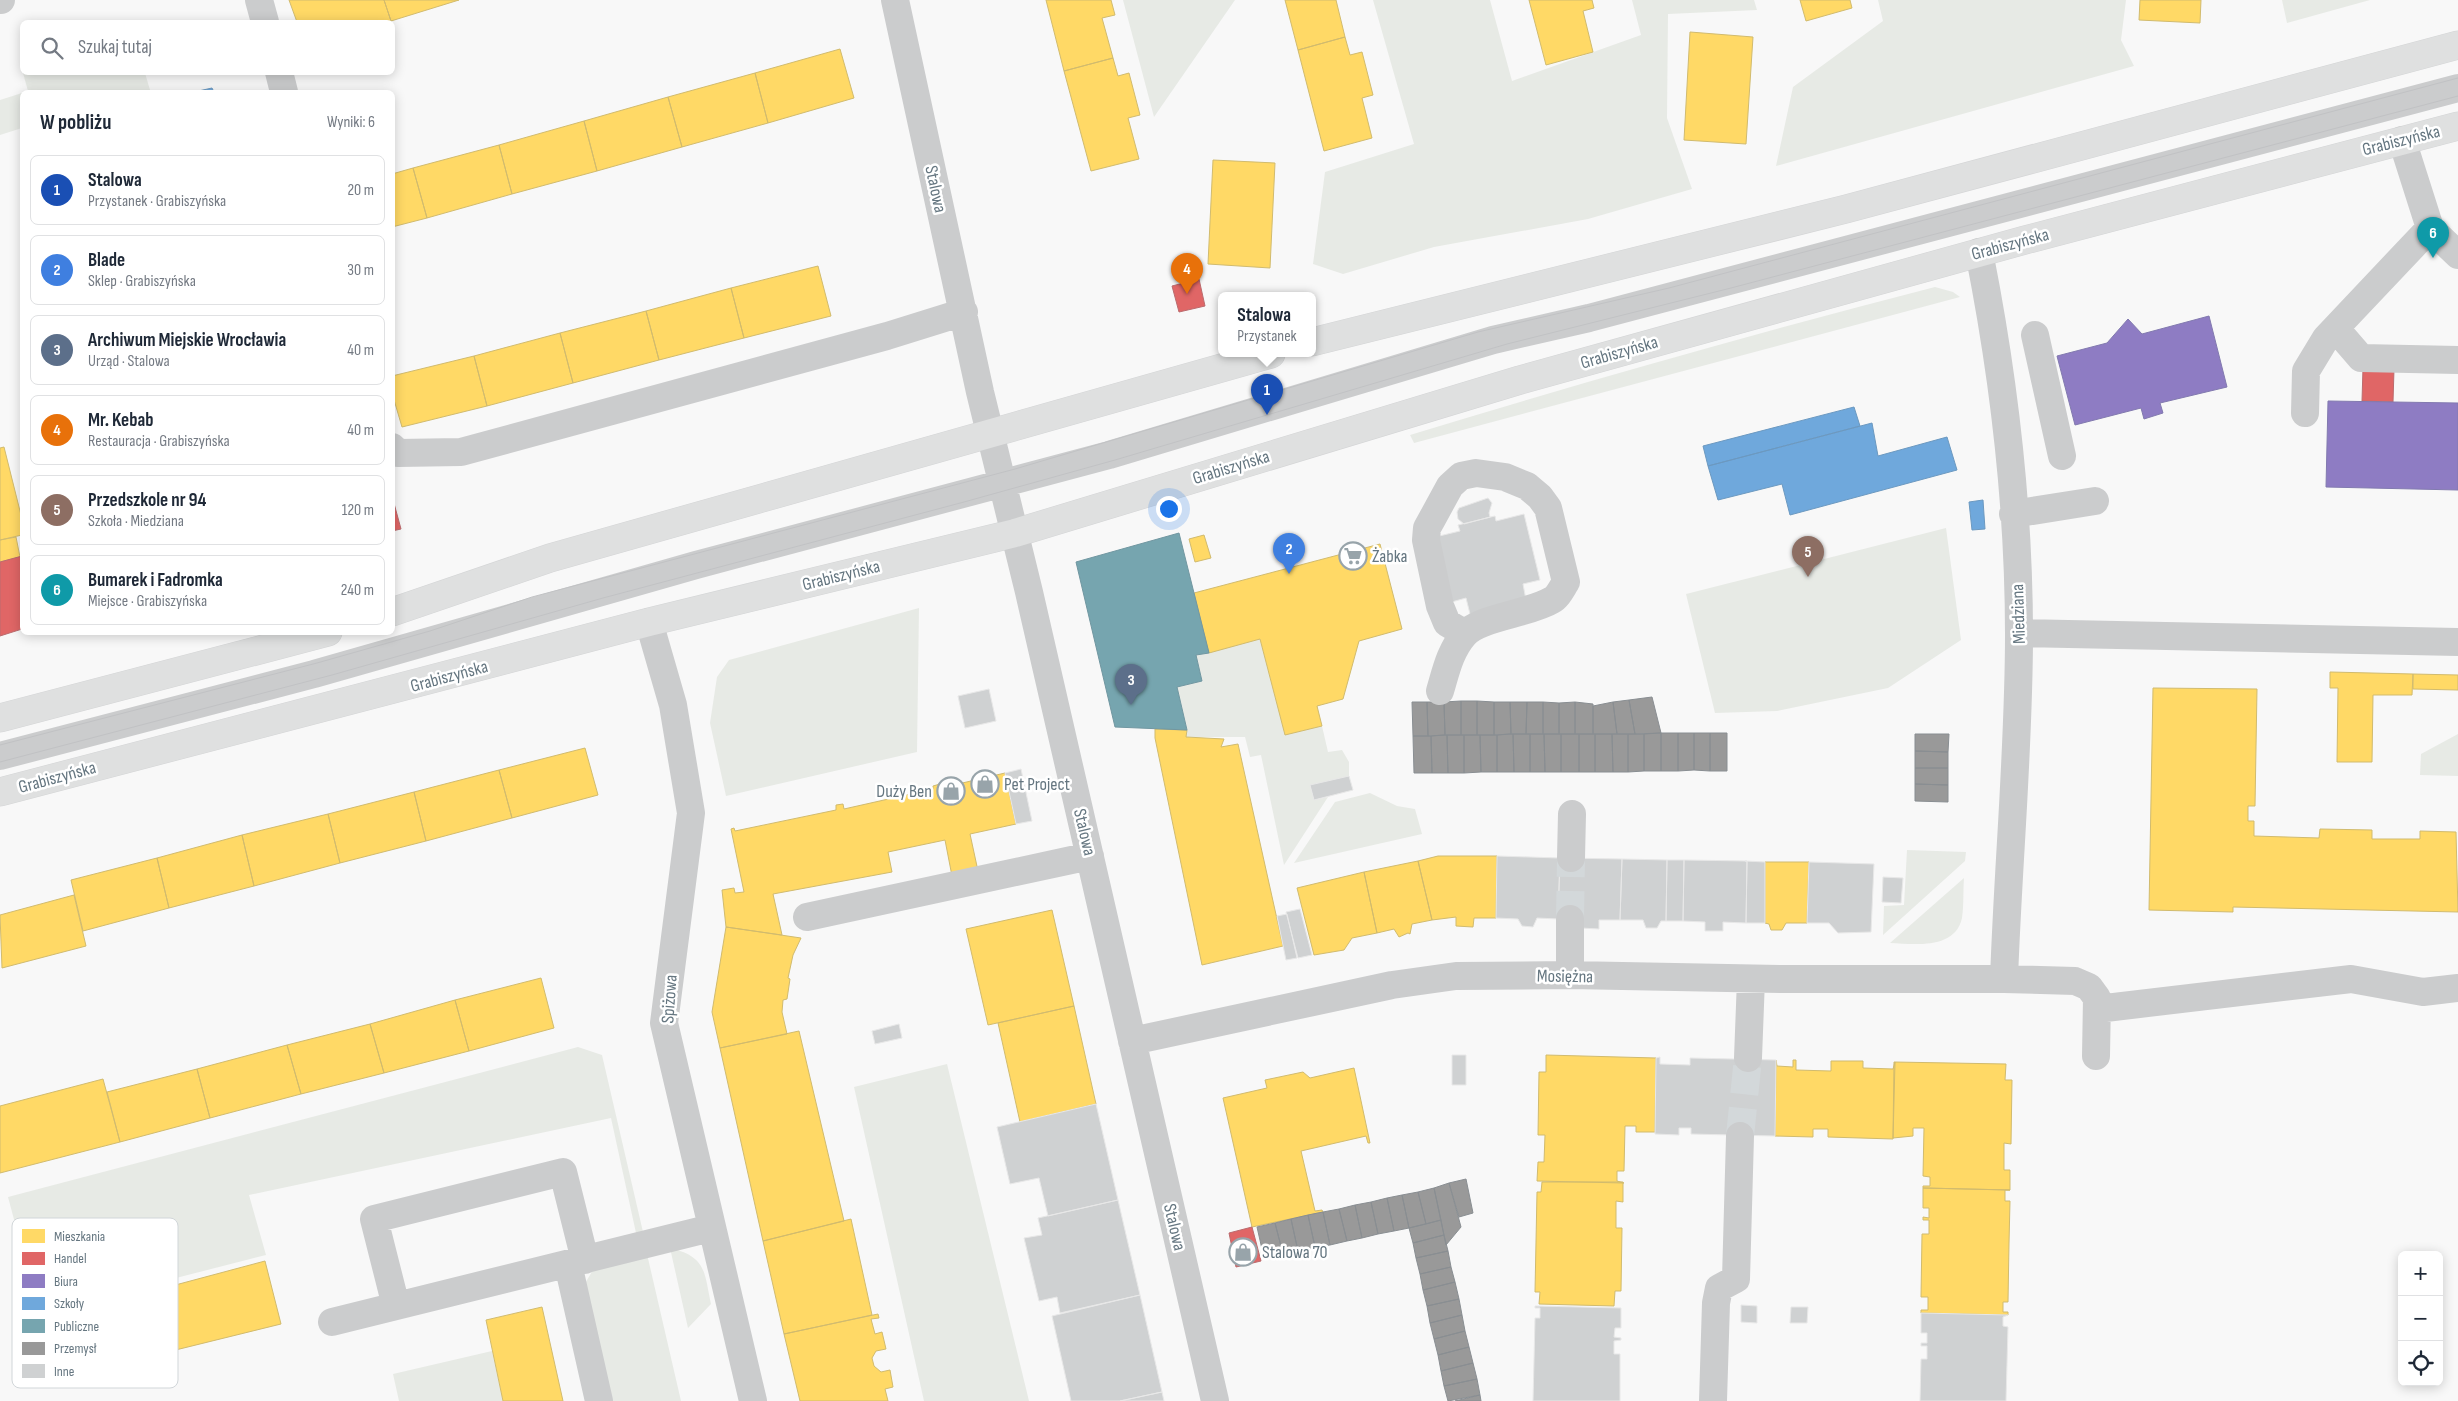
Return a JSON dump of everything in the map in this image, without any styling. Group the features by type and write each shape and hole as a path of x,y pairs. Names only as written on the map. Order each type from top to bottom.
{"main road":[{"path":"1316,341 1836,211 2458,45"},
{"name":"Grabiszyńska","path":"0,792 649,622 1015,533 1520,380 1979,252 2458,126"},
{"path":"395,611 550,558 1260,357"},
{"path":"0,718 317,635"}],"street":[{"path":"259,0 264,20"},
{"name":"Stalowa","path":"895,0 1001,484 1015,533 1216,1401"},
{"path":"279,75 283,90"},
{"path":"0,756 314,674 696,565 1001,484 1166,438 1493,340 1589,318 2458,88"},
{"path":"2402,140 2430,228 2458,255"},
{"path":"2305,413 2306,371 2326,338 2430,228"},
{"name":"Miedziana","path":"1979,252 1992,317 2008,442 2019,633 2004,979"},
{"path":"395,450 398,453 460,452 887,336 964,312"},
{"path":"2336,329 2361,358 2458,360"},
{"path":"2035,335 2062,456"},
{"path":"1440,691 1449,658 1464,634 1485,622 1526,612 1554,599 1566,582 1548,508 1540,497 1527,486 1505,476 1476,473 1460,476 1450,486 1427,528 1426,540 1440,606 1447,623 1464,634"},
{"path":"2013,514 2095,501"},
{"name":"Spiżowa","path":"649,622 673,705 691,813 664,1023 753,1401"},
{"path":"2019,633 2458,642"},
{"path":"1572,814 1572,858"},
{"path":"807,916 1090,856"},
{"path":"1570,920 1570,975"},
{"name":"Mosiężna","path":"1132,1041 1393,994 1456,976 1570,975 1751,979 2004,979 2075,981 2090,987 2097,998 2097,1009"},
{"path":"1748,1058 1751,979"},
{"path":"2096,1056 2097,1009 2351,979 2423,992 2458,988"},
{"path":"1712,1401 1716,1303 1719,1288 1736,1279 1740,1136"},
{"path":"396,1306 374,1219 563,1172 600,1401"},
{"path":"332,1322 711,1228"}],"shaded area":[{"path":"1123,0 1235,0 1154,117"},
{"path":"1373,0 1490,0 1512,81 1641,35 1632,0 1754,0 1757,10 1668,14 1667,118 1692,189 1588,219 1434,247 1343,274 1313,264 1325,172 1414,144"},
{"path":"1878,0 2126,0 2121,40 2134,66 1776,166 1793,87 1883,21"},
{"path":"2282,0 2370,0 2287,23"},
{"path":"24,75 146,75 150,90 28,90"},
{"path":"20,94 20,129 0,135 0,100"},
{"path":"1935,287 1953,292 1960,297 1414,443 1410,435 1672,358"},
{"path":"1946,528 1961,640 1888,688 1777,711 1715,713 1686,594"},
{"path":"919,608 917,752 726,796 710,723 717,677 729,660"},
{"path":"1260,639 1285,734 1322,726 1328,752 1342,750 1349,762 1349,776 1310,786 1314,800 1328,797 1284,865 1261,755 1250,757 1245,737 1186,737 1187,730 1177,687 1202,681 1196,655"},
{"path":"2458,734 2458,776 2420,775 2421,754"},
{"path":"1370,793 1397,806 1415,809 1422,834 1294,863 1335,802"},
{"path":"1907,850 1966,852 1965,861 1883,935 1884,906 1904,905"},
{"path":"1964,878 1962,918 1958,928 1951,936 1932,943 1890,943"},
{"path":"578,1047 602,1055 643,1232 636,1233 611,1118 249,1195 266,1255 178,1277 178,1218 14,1218 8,1197"},
{"path":"947,1064 1029,1401 924,1401 854,1087"},
{"path":"670,1248 691,1256 697,1261 702,1267 707,1283 711,1304 688,1328"},
{"path":"647,1254 681,1401 610,1401 584,1285 593,1270"},
{"path":"492,1351 503,1401 399,1401 393,1374"}],"building: Mieszkania":[{"path":"289,0 384,0 391,20 296,20"},
{"path":"384,0 459,0 394,20 391,20"},
{"path":"1046,0 1111,0 1115,15 1102,18 1113,58 1064,71"},
{"path":"1285,0 1336,0 1345,37 1298,50"},
{"path":"1529,0 1592,0 1594,8 1583,11 1593,52 1546,65"},
{"path":"1800,0 1850,0 1852,8 1806,21"},
{"path":"2140,0 2201,0 2200,23 2139,20"},
{"path":"1690,32 1753,37 1746,144 1684,140"},
{"path":"1345,37 1350,55 1362,52 1373,95 1362,98 1372,138 1324,151 1298,50"},
{"path":"840,49 854,98 768,123 755,73"},
{"path":"1113,58 1118,76 1129,73 1140,115 1128,118 1139,159 1091,171 1064,71"},
{"path":"755,73 768,123 682,147 668,97"},
{"path":"668,97 682,147 597,171 584,121"},
{"path":"584,121 597,171 512,194 499,145"},
{"path":"499,145 512,194 427,218 413,168"},
{"path":"1213,160 1275,163 1270,268 1208,264"},
{"path":"413,168 427,218 395,226 395,173"},
{"path":"818,266 831,316 744,338 731,288"},
{"path":"731,288 744,338 659,360 646,311"},
{"path":"646,311 659,360 573,383 560,333"},
{"path":"560,333 573,383 487,406 474,356"},
{"path":"474,356 487,406 402,427 395,403 395,375"},
{"path":"4,447 20,511 20,535 0,540 0,448"},
{"path":"1204,535 1211,558 1195,562 1189,539"},
{"path":"16,537 20,557 0,562 0,540"},
{"path":"1380,544 1402,629 1359,641 1343,699 1317,706 1322,726 1285,735 1260,639 1209,653 1194,593"},
{"path":"2330,672 2413,674 2412,695 2373,695 2372,762 2337,762 2338,688 2330,688"},
{"path":"2413,674 2458,675 2458,690 2413,689"},
{"path":"2153,688 2257,689 2255,806 2248,806 2248,821 2254,821 2254,836 2319,838 2320,829 2372,830 2372,839 2420,839 2420,831 2456,832 2458,912 2233,907 2233,912 2149,910"},
{"path":"1155,729 1187,730 1186,737 1224,739 1221,747 1238,744 1283,946 1202,965 1155,738"},
{"path":"585,748 598,795 512,818 499,770"},
{"path":"499,770 512,818 426,841 414,792"},
{"path":"1005,773 1016,824 970,834 978,871 952,876 945,840 888,852 892,872 773,894 782,935 726,927 722,890 734,888 735,893 744,892 731,829 734,828 735,831 836,810 836,805 843,804 844,809 933,789 933,786 940,784 941,788"},
{"path":"414,792 426,841 340,863 328,814"},
{"path":"328,814 340,863 254,886 242,835"},
{"path":"242,835 254,886 169,908 157,858"},
{"path":"1438,856 1497,856 1496,918 1474,918 1473,927 1456,926 1456,917 1432,920 1418,861"},
{"path":"157,858 169,908 83,931 71,880"},
{"path":"1418,861 1432,920 1412,924 1410,934 1399,937 1394,929 1377,933 1364,872"},
{"path":"1765,862 1809,862 1807,923 1786,923 1782,930 1771,930 1769,924 1765,923"},
{"path":"1364,872 1377,933 1352,938 1344,950 1314,955 1297,888"},
{"path":"74,895 86,946 2,968 0,915"},
{"path":"1052,910 1074,1006 988,1025 966,929"},
{"path":"726,927 801,938 793,955 788,978 790,979 787,999 783,1000 782,1012 787,1034 720,1048 712,1012"},
{"path":"541,978 554,1028 469,1051 455,1000"},
{"path":"455,1000 469,1051 384,1073 370,1024"},
{"path":"1074,1006 1096,1104 1020,1122 998,1023"},
{"path":"370,1024 384,1073 301,1094 287,1045"},
{"path":"799,1031 844,1221 763,1241 720,1048"},
{"path":"287,1045 301,1094 210,1118 197,1069"},
{"path":"1546,1055 1656,1058 1655,1132 1636,1132 1636,1126 1625,1126 1624,1171 1617,1171 1617,1181 1624,1183 1537,1181 1538,1162 1544,1162 1545,1135 1538,1135 1539,1072 1546,1072"},
{"path":"1776,1060 1777,1066 1793,1067 1793,1060 1796,1060 1796,1070 1831,1071 1831,1061 1863,1061 1863,1068 1893,1069 1895,1062 1893,1139 1828,1137 1828,1129 1813,1129 1813,1137 1775,1136"},
{"path":"1894,1062 2006,1064 2005,1080 2012,1080 2011,1144 2004,1143 2004,1170 2010,1170 2010,1190 1923,1188 1923,1186 1930,1186 1930,1177 1923,1176 1924,1128 1913,1128 1913,1136 1893,1138"},
{"path":"1354,1068 1370,1143 1368,1143 1366,1136 1301,1151 1315,1211 1322,1210 1323,1212 1252,1227 1223,1098 1267,1088 1265,1080 1303,1072 1310,1078"},
{"path":"197,1069 210,1118 120,1142 107,1092"},
{"path":"103,1079 120,1142 0,1173 0,1106"},
{"path":"1542,1182 1623,1182 1623,1202 1616,1201 1616,1228 1622,1228 1621,1291 1615,1291 1614,1306 1539,1304 1540,1292 1535,1292 1537,1192 1541,1192"},
{"path":"1923,1188 2010,1190 2005,1190 2005,1201 2010,1201 2008,1302 2003,1302 2003,1312 2008,1312 2008,1315 1921,1313 1921,1310 1928,1310 1928,1297 1921,1297 1922,1234 1929,1234 1929,1220 1923,1220 1923,1217 1929,1218 1929,1208 1923,1208"},
{"path":"851,1219 872,1315 784,1334 763,1241"},
{"path":"265,1261 281,1324 178,1349 178,1284"},
{"path":"542,1307 563,1401 503,1401 486,1320"},
{"path":"878,1314 879,1318 871,1319 875,1334 882,1332 886,1349 876,1351 872,1358 874,1366 881,1372 890,1370 893,1387 885,1389 888,1401 800,1401 784,1334"}],"building: Handel":[{"path":"1199,279 1205,306 1179,312 1172,286"},
{"path":"2363,368 2394,369 2393,402 2362,401"},
{"path":"395,507 401,529 395,530"},
{"path":"20,557 20,630 0,636 0,562"},
{"path":"1252,1227 1261,1261 1236,1267 1229,1233"}],"building: Biura":[{"path":"2209,316 2227,387 2160,403 2163,413 2144,419 2141,408 2075,425 2057,356 2107,343 2128,319 2142,334"},
{"path":"2328,401 2458,403 2458,490 2326,487"}],"building: Szkoły":[{"path":"1854,407 1860,426 1708,466 1703,446"},
{"path":"1872,423 1878,456 1947,437 1957,470 1790,515 1782,484 1718,500 1708,466"},
{"path":"1983,500 1985,529 1972,530 1969,502"}],"building: Publiczne":[{"path":"1179,533 1209,653 1196,655 1202,681 1177,687 1187,730 1115,727 1076,562"}],"building: Przemysł":[{"path":"1652,697 1661,733 1635,734 1629,700"},
{"path":"1629,700 1635,734 1617,734 1613,702"},
{"path":"1461,701 1461,735 1445,735 1444,702"},
{"path":"1461,701 1477,701 1477,735 1461,735"},
{"path":"1477,701 1494,702 1494,735 1477,735"},
{"path":"1412,702 1427,702 1428,736 1413,736"},
{"path":"1427,702 1444,702 1445,735 1428,736"},
{"path":"1494,702 1510,702 1511,734 1494,735"},
{"path":"1510,702 1527,702 1526,734 1511,734"},
{"path":"1527,702 1543,702 1543,734 1526,734"},
{"path":"1543,702 1559,703 1559,734 1543,734"},
{"path":"1575,702 1575,734 1559,734 1559,703"},
{"path":"1575,702 1593,704 1593,734 1575,734"},
{"path":"1613,702 1617,734 1593,734 1593,706"},
{"path":"1661,733 1661,771 1644,771 1644,734"},
{"path":"1661,733 1678,733 1678,771 1661,771"},
{"path":"1678,733 1694,733 1694,770 1678,771"},
{"path":"1694,733 1710,733 1710,771 1694,770"},
{"path":"1710,733 1727,733 1727,771 1710,771"},
{"path":"1513,734 1514,772 1497,772 1497,735"},
{"path":"1513,734 1530,734 1530,772 1514,772"},
{"path":"1530,734 1544,734 1545,772 1530,772"},
{"path":"1544,734 1561,734 1561,772 1545,772"},
{"path":"1561,734 1579,734 1579,772 1561,772"},
{"path":"1579,734 1595,734 1595,772 1579,772"},
{"path":"1595,734 1612,734 1613,772 1595,772"},
{"path":"1612,734 1628,734 1628,772 1613,772"},
{"path":"1628,734 1644,734 1644,771 1628,772"},
{"path":"1915,734 1949,734 1948,752 1915,751"},
{"path":"1447,735 1448,773 1432,773 1431,736"},
{"path":"1447,735 1464,735 1464,773 1448,773"},
{"path":"1464,735 1480,735 1481,772 1464,773"},
{"path":"1480,735 1497,735 1497,772 1481,772"},
{"path":"1413,736 1431,736 1432,773 1414,773"},
{"path":"1915,751 1948,752 1948,768 1915,768"},
{"path":"1915,768 1948,768 1948,785 1915,784"},
{"path":"1915,784 1948,785 1948,802 1915,801"},
{"path":"1466,1179 1473,1213 1459,1217 1449,1183"},
{"path":"1449,1183 1461,1227 1446,1245 1434,1188"},
{"path":"1434,1188 1441,1220 1426,1224 1418,1192"},
{"path":"1418,1192 1426,1224 1409,1228 1402,1195"},
{"path":"1402,1195 1409,1228 1394,1231 1387,1198"},
{"path":"1387,1198 1394,1231 1378,1234 1371,1202"},
{"path":"1371,1202 1378,1234 1362,1238 1355,1205"},
{"path":"1355,1205 1362,1238 1347,1241 1339,1209"},
{"path":"1339,1209 1347,1241 1330,1245 1323,1212"},
{"path":"1323,1212 1330,1245 1315,1247 1308,1215"},
{"path":"1308,1215 1315,1247 1298,1251 1291,1219"},
{"path":"1291,1219 1298,1251 1283,1254 1275,1223"},
{"path":"1441,1220 1444,1235 1413,1243 1409,1228"},
{"path":"1275,1223 1283,1254 1264,1258 1257,1227"},
{"path":"1444,1235 1448,1251 1416,1258 1413,1243"},
{"path":"1448,1251 1451,1267 1420,1274 1416,1258"},
{"path":"1451,1267 1455,1282 1423,1290 1420,1274"},
{"path":"1455,1282 1459,1299 1427,1306 1423,1290"},
{"path":"1459,1299 1462,1315 1430,1323 1427,1306"},
{"path":"1462,1315 1465,1331 1434,1339 1430,1323"},
{"path":"1465,1331 1469,1347 1438,1355 1434,1339"},
{"path":"1469,1347 1473,1363 1441,1371 1438,1355"},
{"path":"1473,1363 1477,1379 1444,1386 1441,1371"},
{"path":"1477,1379 1480,1395 1448,1401 1444,1386"},
{"path":"1480,1395 1481,1401 1455,1401"}],"building: Inne":[{"path":"1488,498 1492,503 1489,513 1490,517 1464,524 1458,519 1457,512 1459,508"},
{"path":"1524,514 1540,580 1523,584 1526,600 1470,614 1466,598 1448,603 1431,538 1460,531 1458,525 1495,516 1496,521"},
{"path":"989,689 996,721 965,728 958,696"},
{"path":"1021,769 1032,821 1016,824 1005,773"},
{"path":"1349,776 1353,790 1314,800 1310,785"},
{"path":"1497,856 1560,858 1558,919 1537,918 1533,927 1522,926 1518,919 1496,918"},
{"path":"1560,858 1622,859 1620,920 1599,920 1599,929 1581,928 1558,919"},
{"path":"1622,859 1667,860 1666,921 1661,921 1657,928 1646,928 1643,920 1620,920"},
{"path":"1667,860 1684,860 1683,921 1666,921"},
{"path":"1684,860 1747,861 1746,923 1723,922 1723,931 1705,931 1705,922 1683,921"},
{"path":"1747,861 1765,862 1765,923 1746,923"},
{"path":"1809,862 1874,864 1871,932 1838,933 1829,923 1807,923"},
{"path":"1883,877 1903,878 1901,903 1882,902"},
{"path":"1300,909 1312,955 1298,958 1286,912"},
{"path":"1287,914 1297,958 1286,960 1277,916"},
{"path":"899,1024 902,1038 875,1044 872,1031"},
{"path":"1452,1055 1466,1055 1466,1085 1452,1085"},
{"path":"1660,1057 1660,1064 1690,1065 1690,1058 1776,1060 1775,1136 1691,1134 1691,1128 1679,1128 1679,1135 1655,1134 1656,1058"},
{"path":"1096,1104 1118,1200 1048,1216 1039,1178 1010,1184 997,1127"},
{"path":"1118,1200 1140,1295 1060,1313 1057,1297 1039,1301 1024,1238 1042,1235 1038,1218"},
{"path":"1140,1295 1162,1392 1120,1401 1071,1401 1052,1316"},
{"path":"1741,1305 1757,1306 1757,1323 1741,1322"},
{"path":"1535,1306 1621,1308 1621,1328 1615,1328 1614,1337 1621,1338 1621,1340 1614,1341 1614,1354 1620,1354 1620,1401 1533,1401 1535,1318 1540,1318 1540,1308 1535,1308"},
{"path":"1791,1307 1808,1307 1807,1323 1790,1323"},
{"path":"1921,1313 2008,1315 2003,1317 2003,1326 2008,1327 2006,1401 1920,1401 1921,1359 1927,1359 1927,1346 1921,1346 1921,1343 1927,1343 1927,1333 1921,1333"},
{"path":"1162,1392 1164,1401 1120,1401"}],"tunnel":[{"path":"1570,919 1571,858"},
{"path":"1740,1136 1748,1058"}],"tram line":[{"path":"0,745 317,663 430,631 532,597 1015,469 1478,332 1669,288 2458,78"},
{"path":"0,762 332,675 603,598 964,502 1115,460 1507,344 1731,288 2458,96"}],"place":[{"name":"Bumarek i Fadromka","path":"2433,258"},
{"name":"Mr. Kebab","path":"1187,294"},
{"name":"Stalowa","path":"1267,415"},
{"name":"Żabka","path":"1353,556"},
{"name":"Blade","path":"1289,574"},
{"name":"Przedszkole nr 94","path":"1808,577"},
{"name":"Archiwum Miejskie Wrocławia","path":"1131,705"},
{"name":"Pet Project","path":"985,784"},
{"name":"Duży Ben","path":"951,791"},
{"name":"Stalowa 70","path":"1243,1252"}]}
